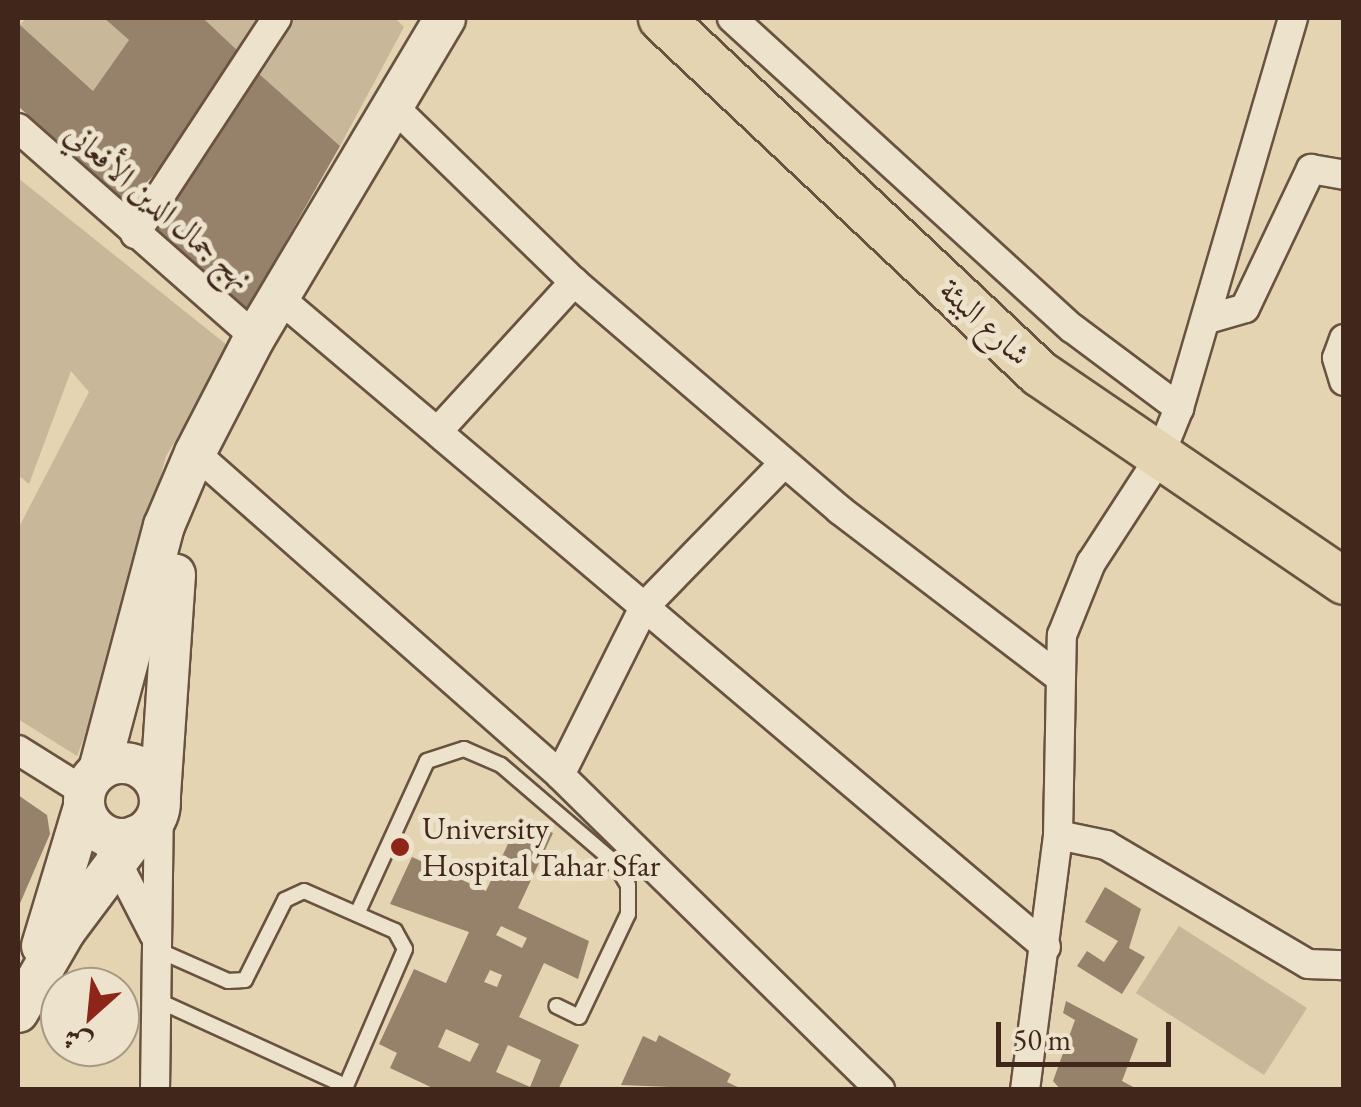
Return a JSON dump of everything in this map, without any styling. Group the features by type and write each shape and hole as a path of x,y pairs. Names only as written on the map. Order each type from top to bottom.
{"main road":[{"name":"شارع البيئة","path":"661,18 1038,373 1158,460 1343,581"}],"street":[{"path":"135,234 277,18"},
{"path":"25,995 118,813 164,526 195,452 255,336 396,108 445,18"},
{"path":"427,55 456,18"},
{"path":"732,18 1072,328 1179,408"},
{"path":"1025,1090 1058,835 1058,676 1062,635 1080,585 1158,460 1179,408 1210,318 1293,18"},
{"path":"396,108 574,282 784,462 1058,676"},
{"name":"نهج جمال الدين الأفعاني","path":"18,128 255,336"},
{"path":"1210,318 1245,308 1310,170 1344,175"},
{"path":"438,431 574,282"},
{"path":"278,297 1046,948"},
{"path":"1344,339 1338,358 1344,381"},
{"path":"195,452 560,774 880,1090"},
{"path":"25,995 118,813 169,610 195,452"},
{"path":"560,774 644,606 784,462"},
{"path":"18,750 118,813 158,946 155,1090"},
{"path":"118,813 158,946"},
{"path":"1058,835 1106,845 1308,964 1344,965"}],"lane":[{"path":"357,914 421,770 436,755 464,748 516,775 614,862 628,885 628,914 580,1017 556,1006"},
{"path":"157,1000 346,1086 405,950 400,934 310,892 293,892 252,972 239,982 158,946"}],"shaded area":[{"path":"26,18 104,18 129,40 93,91 20,25"},
{"path":"203,18 265,18 239,52"},
{"path":"294,18 395,18 404,27 340,146 257,72"},
{"path":"18,178 232,349 166,456 106,681 77,756 18,719 18,529 89,392 71,371 29,484 18,475"},
{"path":"1179,926 1307,1008 1264,1075 1136,993"}],"building":[{"path":"104,18 203,18 239,52 166,163 125,204 18,106 20,25 93,91 129,40"},
{"path":"257,72 340,146 245,313 152,237"},
{"path":"18,795 47,815 50,834 18,908"},
{"path":"520,818 553,833 518,908 589,941 578,979 544,963 519,1017 579,1045 558,1090 437,1090 390,1068 397,1053 379,1044 414,969 446,983 469,932 390,904 412,857 486,891","holes":["501,926 527,938 522,948 496,935","490,970 502,975 497,987 484,982","446,1029 479,1044 470,1062 438,1047","508,1045 541,1060 530,1087 496,1072"]},
{"path":"1105,887 1141,909 1129,948 1145,957 1122,994 1077,966 1087,951 1104,962 1118,941 1085,922"},
{"path":"1066,1001 1138,1039 1122,1081 1139,1090 1061,1090 1053,1081 1075,1020 1063,1013"},
{"path":"659,1035 731,1074 727,1082 744,1090 621,1085 643,1036 656,1042"}],"place":[{"name":"University Hospital Tahar Sfar","path":"400,847"}]}
